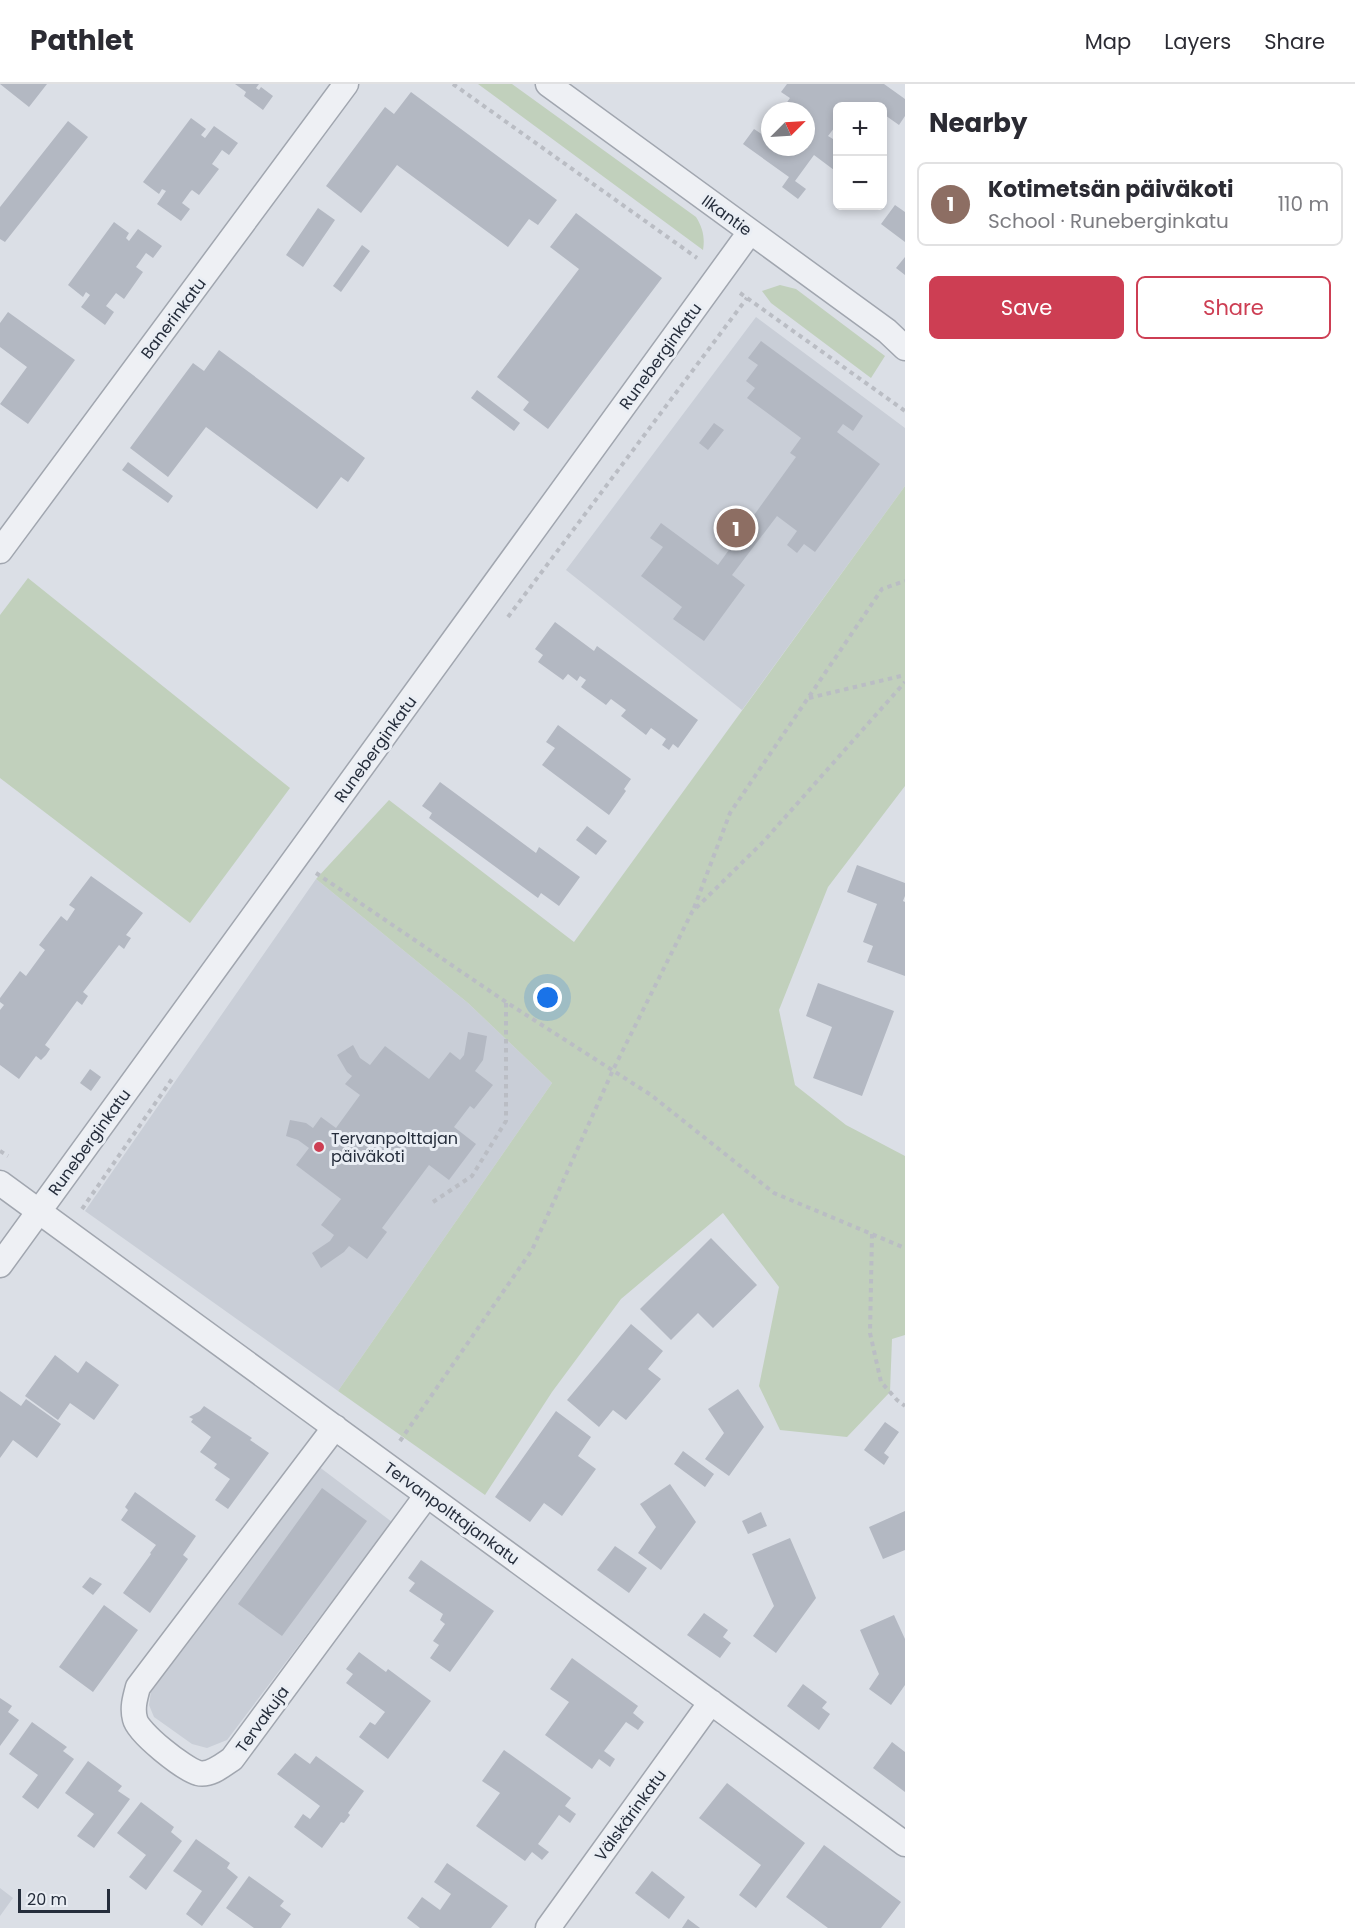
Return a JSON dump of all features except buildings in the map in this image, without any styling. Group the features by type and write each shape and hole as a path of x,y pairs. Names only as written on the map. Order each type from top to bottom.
{"street":[{"name":"Banerinkatu","path":"0,551 346,84"},
{"name":"Ilkantie","path":"548,84 887,332 905,348"},
{"name":"Runeberginkatu","path":"0,1265 750,232"},
{"name":"Tervanpolttajankatu","path":"0,1183 905,1844"},
{"name":"Tervakuja","path":"335,1427 138,1687 133,1702 135,1721 144,1734 165,1753 198,1773 210,1772 232,1759 427,1495"},
{"name":"Välskärinkatu","path":"548,1928 711,1702"}],"path":[{"path":"453,84 707,265 718,276 905,411"},
{"path":"396,1447 532,1250 612,1070 692,912 730,813 882,589 905,581"},
{"path":"808,698 905,675"},
{"path":"692,912 764,841 905,682"},
{"path":"315,873 506,1002 651,1095 774,1193 905,1248"},
{"path":"433,1202 472,1176 506,1121 506,1002"},
{"path":"872,1234 870,1333 881,1382 897,1401 905,1406"}],"shaded area":[{"path":"756,317 905,428 905,486 742,710 566,570"},
{"name":"Tervanpolttajan päiväkoti","path":"316,879 468,1003 552,1083 338,1391 85,1211"},
{"path":"318,1466 392,1522 227,1740 207,1748 192,1744 154,1717 149,1705 151,1692"},
{"path":"0,1888 13,1898 0,1916"}],"green space":[{"path":"478,84 512,84 696,217 703,233 703,250"},
{"path":"780,285 796,289 885,356 871,378 771,303 762,291"},
{"path":"905,486 905,786 828,887 779,1010 795,1085 846,1125 905,1156 905,1335 892,1339 890,1392 847,1437 780,1430 759,1386 779,1287 723,1213 621,1299 552,1392 485,1495 338,1391 552,1083 468,1003 316,879 389,800 574,942"},
{"path":"28,578 290,788 190,923 0,778 0,615"}],"place":[{"name":"Kotimetsän päiväkoti","path":"736,528"},
{"name":"Tervanpolttajan päiväkoti","path":"319,1147"}]}
